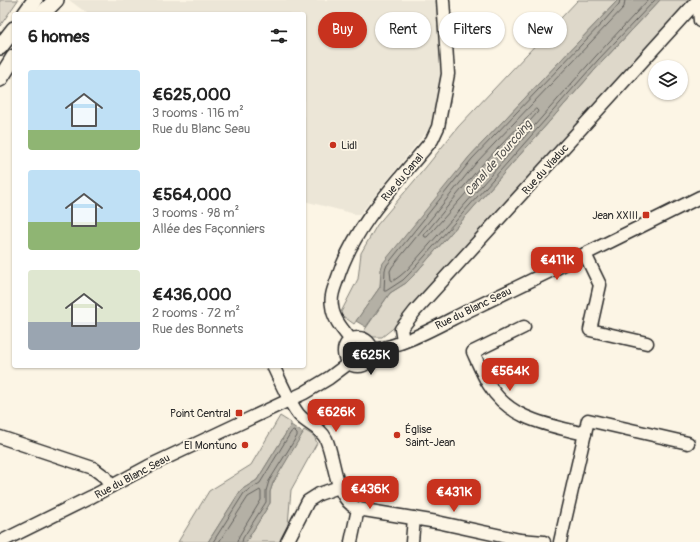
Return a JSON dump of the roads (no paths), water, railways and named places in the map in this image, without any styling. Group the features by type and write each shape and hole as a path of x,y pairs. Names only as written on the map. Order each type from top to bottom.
{"main road":[{"path":"26,12 35,0"},
{"path":"44,12 56,0"},
{"path":"0,47 12,32"},
{"path":"0,79 12,60"}],"street":[{"name":"Rue du Canal","path":"351,340 333,313 331,301 332,294 343,261 364,224 432,140 437,131 448,74 443,0"},
{"path":"698,0 700,21"},
{"name":"Rue du Viaduc","path":"403,341 401,329 415,311 698,0"},
{"name":"Rue du Blanc Seau","path":"373,350 403,341 487,302 700,197"},
{"path":"585,254 600,285 590,330 647,343"},
{"path":"524,327 472,352 489,385 502,401 523,417 543,424 585,434"},
{"path":"358,338 366,340 373,350 372,357 365,365 358,367 349,363 345,358 344,351 346,345 351,340 358,338"},
{"name":"Rue du Blanc Seau","path":"0,542 91,498 149,466 318,385 349,363"},
{"path":"274,368 298,414 323,433 341,493 347,502 358,510 414,518 520,540 544,542"},
{"path":"560,542 588,420 688,443"},
{"path":"0,437 93,468 105,477 111,486"},
{"path":"287,542 304,507 312,498 340,487"},
{"path":"352,542 358,510"},
{"path":"412,542 414,518"}],"water":[{"name":"Canal de Tourcoing","path":"618,0 660,0 601,63 413,276 406,283 390,293 366,327 356,321 380,287 381,269 383,263 469,157"},
{"path":"291,425 303,433 273,483 270,492 270,503 246,542 208,542 241,490 257,480"}],"place":[{"name":"Lidl","path":"333,145"},
{"name":"Jean XXIII","path":"646,215"},
{"name":"Point Central","path":"239,413"},
{"name":"Église Saint-Jean","path":"397,435"},
{"name":"El Montuno","path":"245,445"}]}
